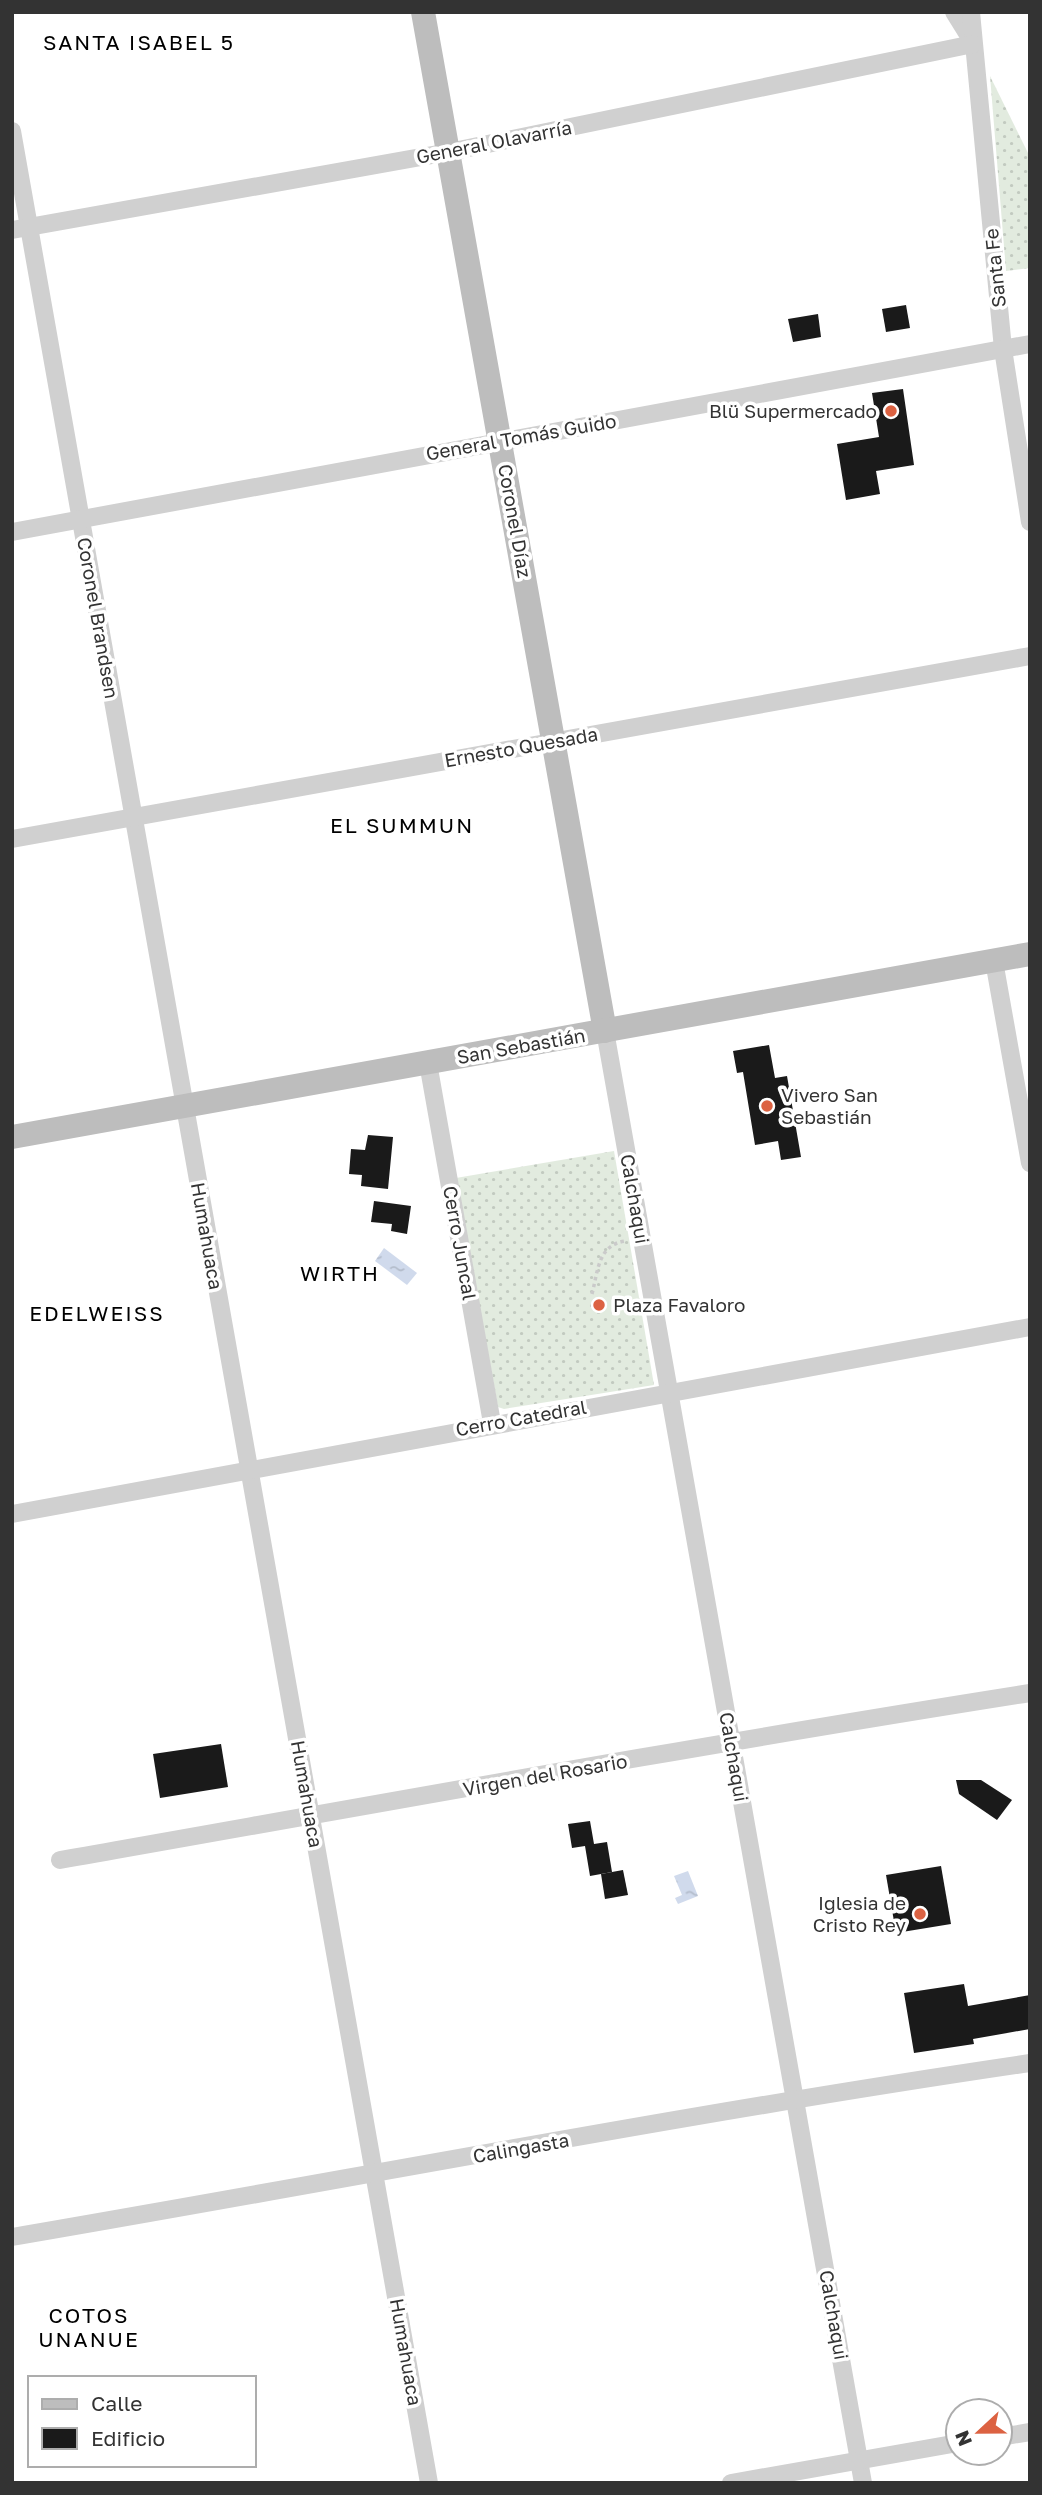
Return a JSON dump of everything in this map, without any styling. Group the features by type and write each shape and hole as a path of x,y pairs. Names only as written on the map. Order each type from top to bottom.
{"main road":[{"name":"Coronel Díaz","path":"423,12 605,1031"},
{"name":"San Sebastián","path":"12,1137 1030,954"}],"street":[{"path":"954,12 974,44"},
{"name":"Santa Fe","path":"971,12 1003,349 1030,522"},
{"name":"General Olavarría","path":"21,229 449,152 974,44"},
{"name":"Coronel Brandsen","path":"12,131 21,229 81,519 184,1105"},
{"name":"General Tomás Guido","path":"12,532 1030,344"},
{"name":"Ernesto Quesada","path":"12,839 1030,656"},
{"path":"995,961 1030,1163"},
{"name":"Calchaqui","path":"605,1031 730,1740 797,2098 863,2483"},
{"name":"Cerro Juncal","path":"428,1063 492,1423"},
{"name":"Humahuaca","path":"184,1105 429,2483"},
{"name":"Cerro Catedral","path":"12,1514 492,1423 1030,1327"},
{"name":"Virgen del Rosario","path":"60,1860 547,1776 730,1740 1030,1693"},
{"name":"Calingasta","path":"12,2237 797,2098 1030,2063"},
{"path":"731,2483 944,2445"}],"path":[{"path":"592,1294 604,1250 613,1242 642,1239"}],"shaded area":[{"path":"990,76 1030,157 1030,268 1006,271"},
{"name":"Plaza Favaloro","path":"614,1151 654,1385 504,1409 498,1407 456,1178"}],"water":[{"path":"384,1248 417,1273 407,1285 375,1261"},
{"path":"688,1871 698,1896 678,1904 675,1898 682,1895 674,1876"}],"building":[{"path":"906,305 910,328 886,332 882,309"},
{"path":"818,314 821,337 793,342 788,319"},
{"path":"903,389 914,465 876,471 880,494 846,500 837,444 879,437 872,393"},
{"path":"769,1045 775,1078 787,1076 801,1157 781,1160 778,1141 755,1145 743,1072 737,1073 733,1051"},
{"path":"368,1135 393,1137 388,1189 361,1186 362,1175 349,1174 351,1149 365,1150"},
{"path":"374,1201 411,1206 407,1234 391,1231 392,1224 371,1222"},
{"path":"221,1744 228,1787 160,1798 153,1754"},
{"path":"956,1780 981,1780 1012,1800 997,1820 959,1794"},
{"path":"590,1821 594,1844 607,1842 612,1872 590,1876 585,1846 572,1848 568,1824"},
{"path":"941,1866 951,1924 896,1933 886,1875"},
{"path":"623,1870 628,1895 605,1899 601,1874"},
{"path":"964,1984 968,2006 1030,1995 1030,2029 973,2039 974,2044 914,2053 904,1993"}],"place":[{"name":"Blü Supermercado","path":"891,411"},
{"name":"Vivero San Sebastián","path":"767,1106"},
{"name":"Plaza Favaloro","path":"599,1305"},
{"name":"Iglesia de Cristo Rey","path":"920,1914"}],"district":[{"name":"SANTA ISABEL 5","path":"139,43"},
{"name":"EL SUMMUN","path":"402,826"},
{"name":"WIRTH","path":"340,1274"},
{"name":"EDELWEISS","path":"97,1314"},
{"name":"COTOS UNANUE","path":"89,2328"}]}
